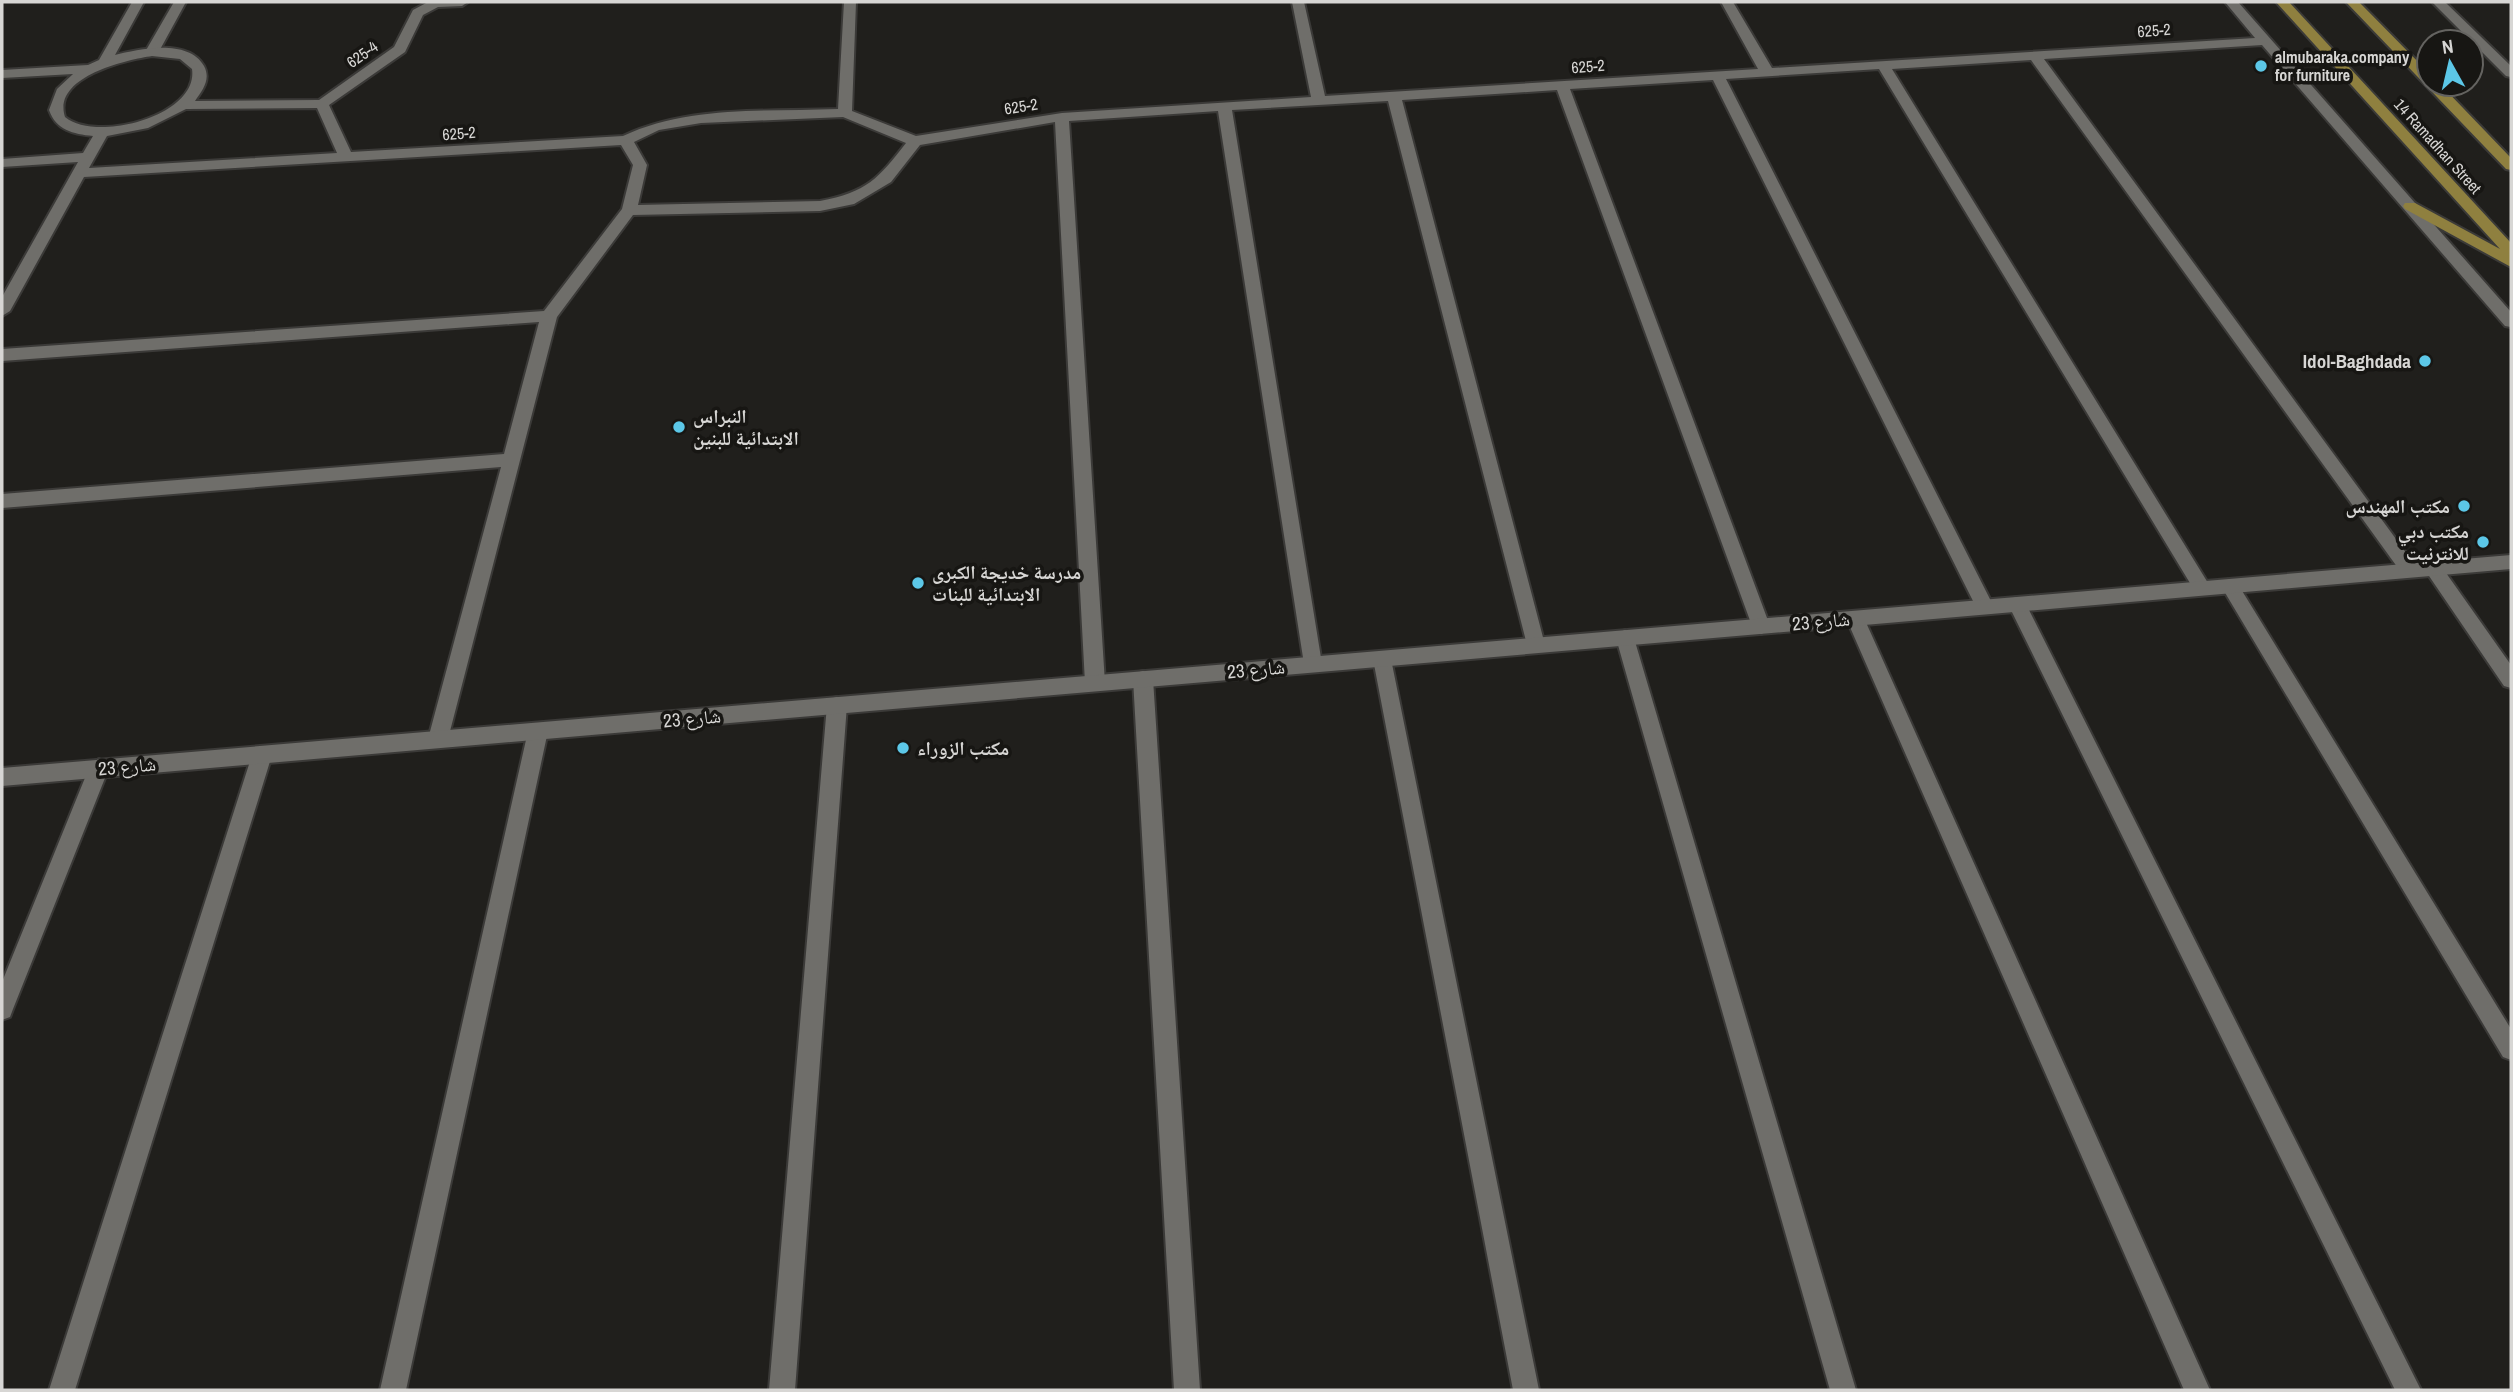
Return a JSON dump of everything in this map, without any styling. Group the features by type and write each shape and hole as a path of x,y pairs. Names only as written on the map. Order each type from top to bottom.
{"main road":[{"name":"14 Ramadhan Street","path":"2282,2 2511,252"},
{"name":"14 Ramadhan Street","path":"2352,2 2415,67"},
{"name":"14 Ramadhan Street","path":"2445,98 2511,166"},
{"path":"2410,206 2511,261"}],"street":[{"path":"104,63 138,2"},
{"path":"152,52 180,2"},
{"name":"625-4","path":"322,104 400,49 418,13 435,3 462,2"},
{"path":"845,113 850,2"},
{"path":"1298,2 1319,101"},
{"path":"1727,2 1767,72"},
{"path":"2231,2 2511,322"},
{"path":"2438,2 2511,73"},
{"name":"625-2","path":"80,173 626,140 656,127 701,119 845,113 915,141 1062,117 2265,41"},
{"path":"152,52 173,53 189,58 198,68 201,79 195,92 181,105 142,125 102,132 81,131 65,126 56,117 54,106 60,93 72,80 104,63 152,52"},
{"path":"2034,55 2409,570"},
{"path":"1884,65 2202,588"},
{"path":"2,74 90,69"},
{"path":"1717,75 1985,607"},
{"path":"1562,85 1761,626"},
{"path":"1394,96 1536,645"},
{"path":"181,105 322,104 346,158"},
{"path":"1224,107 1313,664"},
{"path":"1062,117 1095,683"},
{"path":"2,311 10,284 80,173 102,132"},
{"path":"438,740 513,460 548,316 629,209 640,165 626,140"},
{"path":"629,209 820,206 854,198 886,179 915,141"},
{"path":"2,163 89,157"},
{"path":"2,355 548,316"},
{"path":"2,501 513,460"},
{"name":"شارع 23","path":"2,777 2511,562"},
{"path":"2432,568 2511,680"},
{"path":"2230,586 2511,1049"},
{"path":"2017,604 2408,1390"},
{"path":"1855,618 2197,1390"},
{"path":"1625,638 1843,1390"},
{"path":"1382,659 1526,1390"},
{"path":"1143,679 1187,1390"},
{"path":"782,1390 837,705"},
{"path":"393,1390 538,731"},
{"path":"62,1390 262,755"},
{"path":"2,1009 99,768"}],"place":[{"name":"almubaraka.company for furniture","path":"2261,66"},
{"name":"Idol-Baghdada","path":"2425,361"},
{"name":"النبراس الابتدائية للبنين","path":"679,427"},
{"name":"مكتب المهندس","path":"2464,506"},
{"name":"مكتب دبي للانترنيت","path":"2483,542"},
{"name":"مدرسة خديجة الكبرى الابتدائية للبنات","path":"918,583"},
{"name":"مكتب الزوراء","path":"903,748"}]}
